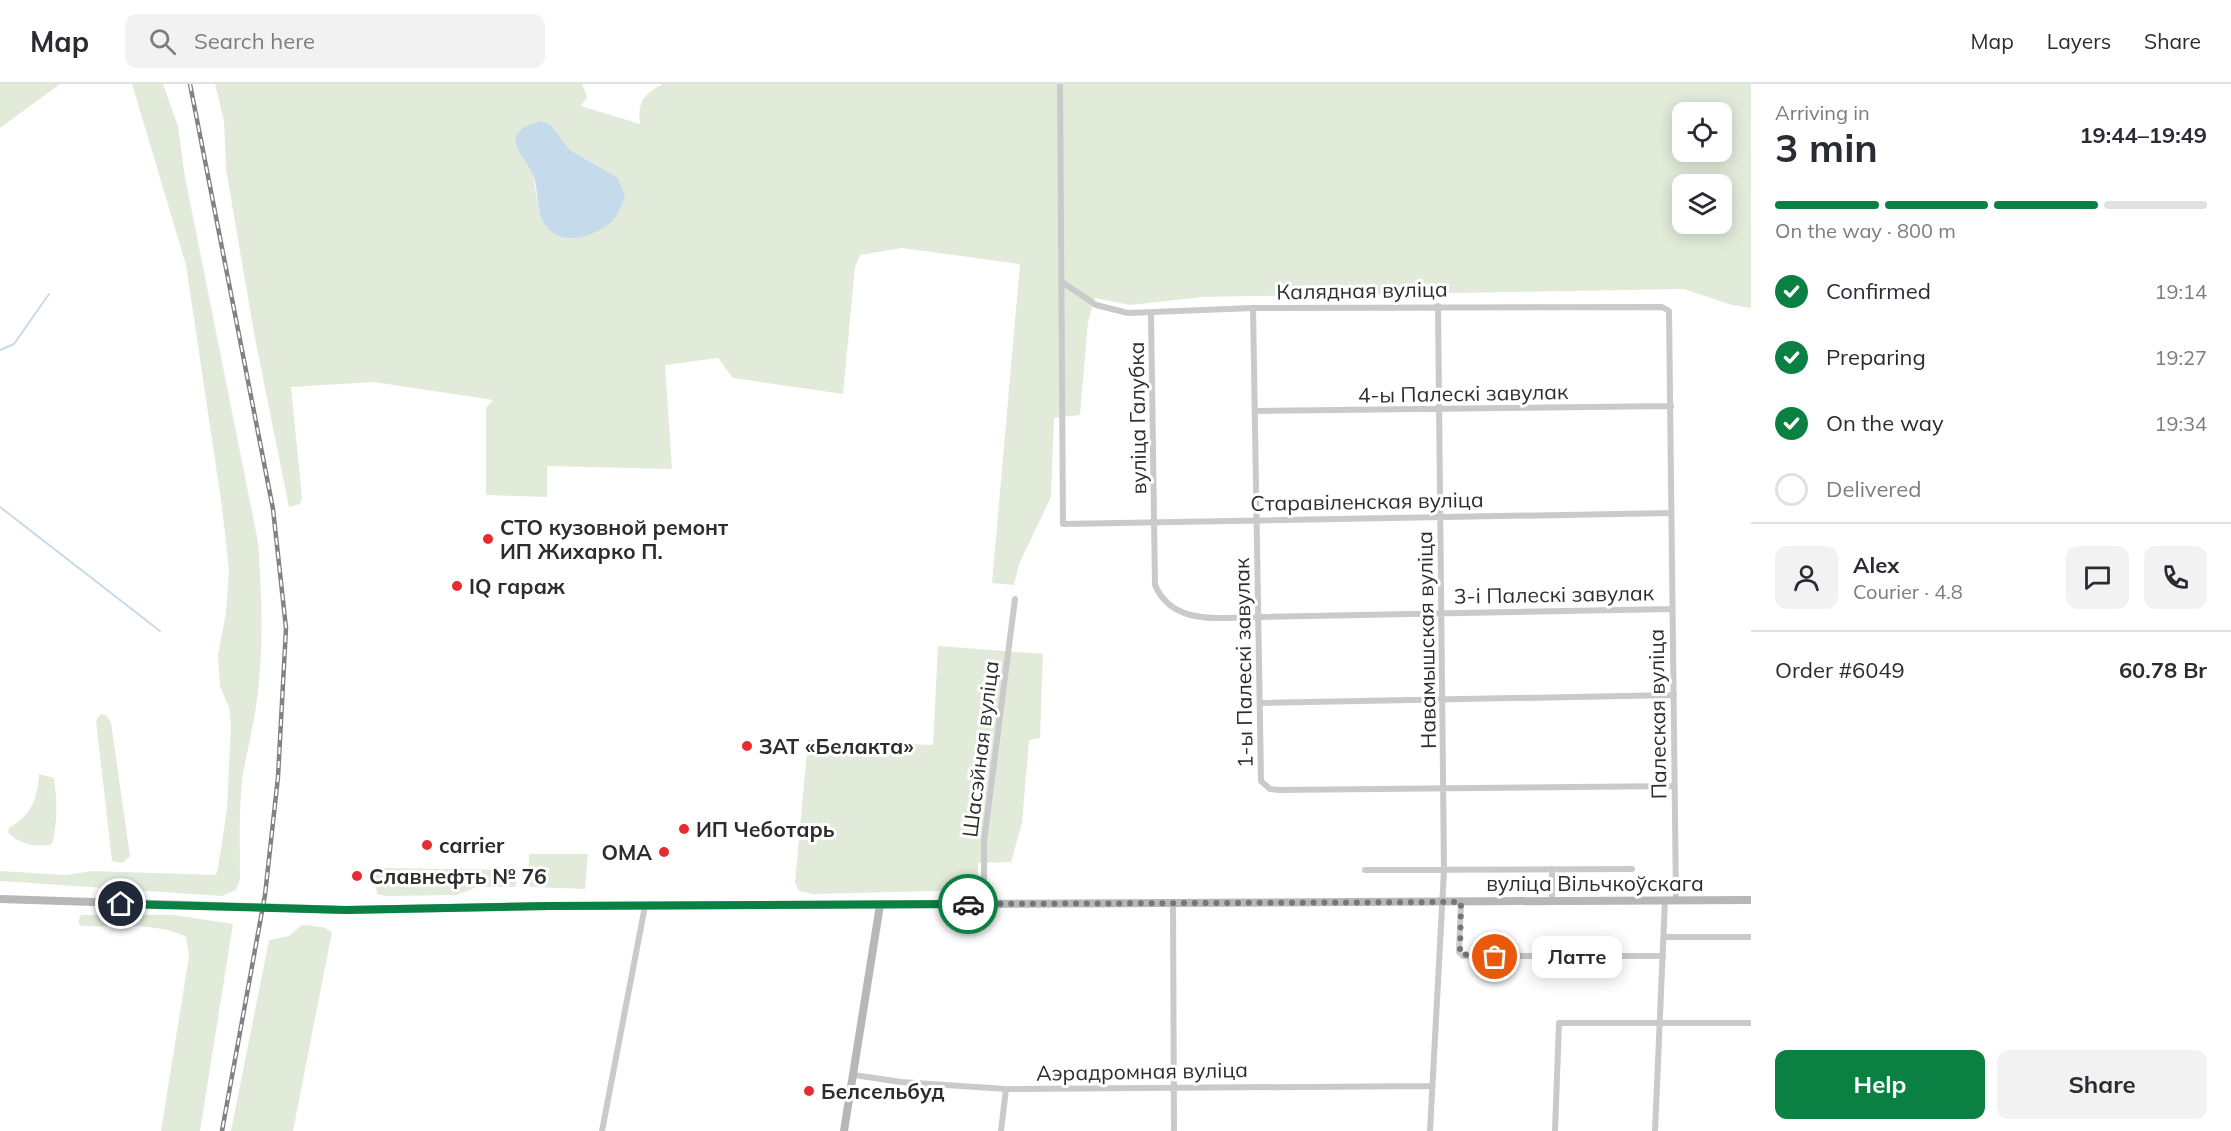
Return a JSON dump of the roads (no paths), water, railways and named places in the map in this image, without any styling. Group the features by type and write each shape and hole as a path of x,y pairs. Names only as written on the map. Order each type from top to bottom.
{"main road":[{"name":"вуліца Вільчкоўскага","path":"0,899 346,910 880,904 1751,900"},
{"path":"844,1131 880,904"}],"street":[{"path":"1060,84 1062,282"},
{"name":"Калядная вуліца","path":"1062,282 1096,305 1128,314 1252,308 1438,306 1662,307 1670,311"},
{"name":"Старавіленская вуліца","path":"1062,282 1063,524 1671,513"},
{"name":"Навамышская вуліца","path":"1430,1131 1444,870 1444,699 1438,306"},
{"name":"1-ы Палескі завулак","path":"1252,308 1261,781 1270,789 1676,786"},
{"name":"Палеская вуліца","path":"1670,311 1671,609 1676,786 1676,900"},
{"name":"вуліца Галубка","path":"1151,314 1156,521"},
{"name":"4-ы Палескі завулак","path":"1255,411 1440,411 1671,406"},
{"name":"3-і Палескі завулак","path":"1156,521 1155,585 1160,596 1170,607 1182,614 1201,617 1259,617 1671,609"},
{"name":"Шасэйная вуліца","path":"984,904 984,841 1015,599"},
{"path":"1261,703 1674,695"},
{"path":"1552,868 1552,901"},
{"path":"1365,870 1632,869"},
{"path":"1655,1131 1662,1021 1665,900"},
{"path":"1461,902 1459,952 1463,956 1663,956"},
{"path":"1173,903 1174,1131"},
{"path":"602,1131 645,906"},
{"path":"1664,937 1751,937"},
{"path":"1555,1131 1559,1023 1662,1021 1751,1023"},
{"name":"Аэрадромная вуліца","path":"854,1075 901,1082 1006,1089 1175,1086 1431,1086"},
{"path":"1001,1131 1006,1089"}],"water":[{"path":"540,121 550,124 570,150 618,178 625,197 615,218 600,230 581,237 561,237 553,233 542,220 534,179 515,142 515,136 524,127"}],"waterway":[{"path":"0,350 14,344 49,294"},
{"path":"0,507 160,631"}],"railway":[{"path":"190,84 273,509 286,628 278,777 265,895 222,1131"}],"place":[{"name":"СТО кузовной ремонт ИП Жихарко П.","path":"488,539"},
{"name":"IQ гараж","path":"457,586"},
{"name":"ЗАТ «Белакта»","path":"747,746"},
{"name":"ИП Чеботарь","path":"684,829"},
{"name":"carrier","path":"427,845"},
{"name":"ОМА","path":"664,852"},
{"name":"Славнефть № 76","path":"357,876"},
{"name":"Латте","path":"1495,957"},
{"name":"Белсельбуд","path":"809,1091"}]}
